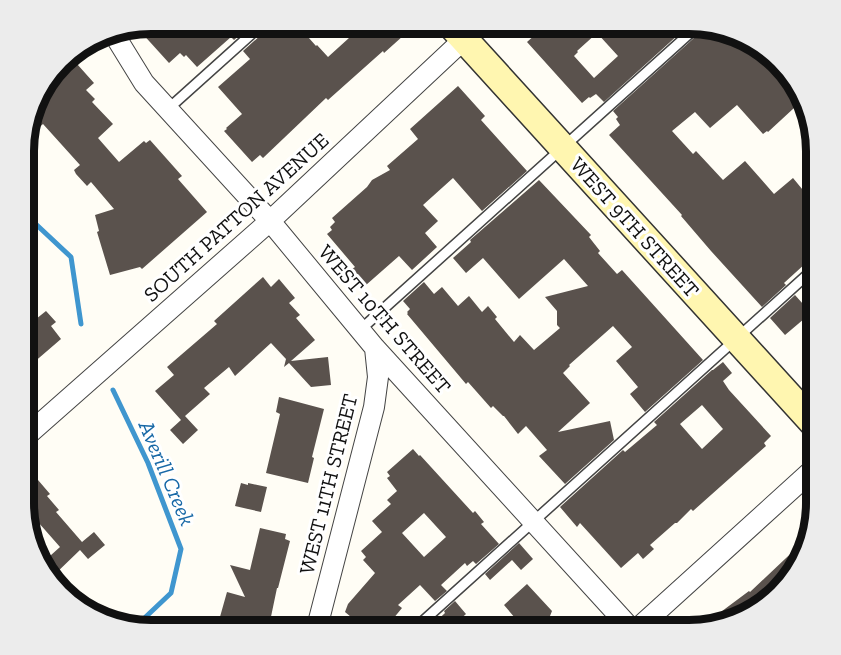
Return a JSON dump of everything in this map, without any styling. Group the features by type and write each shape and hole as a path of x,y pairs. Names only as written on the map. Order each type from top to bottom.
{"main road":[{"name":"WEST 9TH STREET","path":"467,35 562,147 806,415"}],"street":[{"name":"SOUTH PATTON AVENUE","path":"35,428 270,221 460,35"},
{"name":"WEST 10TH STREET","path":"118,40 144,83 270,221 375,348 624,620"},
{"name":"WEST 11TH STREET","path":"319,620 374,407 378,377 375,348"},
{"path":"646,620 806,476"}],"lane":[{"path":"168,109 250,34"},
{"path":"360,330 688,35"},
{"path":"424,620 806,276"}],"building":[{"path":"181,34 184,38 188,34 241,34 234,40 231,37 197,67 186,55 184,57 180,53 169,63 144,35"},
{"path":"262,34 306,34 328,57 353,34 405,34 328,100 326,98 263,158 260,155 252,162 224,131 242,114 218,87 250,59 243,51"},
{"path":"535,35 595,35 574,56 594,78 618,56 599,35 678,35 604,102 596,94 582,103 527,42"},
{"path":"697,35 720,38 734,43 767,64 782,80 800,115 794,108 768,132 763,134 737,105 710,128 695,112 672,131 693,154 696,151 723,180 745,161 774,194 793,178 806,194 806,263 762,307 609,135 620,125 613,111"},
{"path":"76,63 94,83 86,90 95,99 92,102 113,124 98,138 119,162 144,141 146,143 150,140 182,176 178,179 207,212 142,269 140,267 110,275 97,232 99,231 95,215 114,209 91,182 87,186 76,174 74,170 80,165 43,124 37,129 43,107 54,87"},
{"path":"458,86 485,116 481,120 527,171 482,211 453,178 423,205 438,221 425,233 437,247 412,270 399,256 366,285 352,269 355,267 327,234 332,230 330,227 335,222 332,218 372,180 390,170 387,166 418,139 410,129"},
{"path":"539,180 591,235 589,237 600,251 598,253 617,274 622,270 703,360 645,412 630,394 638,387 616,361 632,347 613,326 569,365 563,373 590,403 558,432 610,421 614,440 565,484 539,456 547,450 526,426 518,434 504,416 493,406 491,408 468,382 466,384 407,314 410,309 403,301 424,282 434,294 442,287 458,306 469,296 482,312 488,306 497,317 495,319 514,342 520,335 534,350 560,328 557,325 557,311 545,297 588,286 564,259 519,299 483,258 466,273 453,258 471,242 470,240"},
{"path":"263,277 271,287 279,279 295,298 289,303 300,315 296,318 315,340 291,361 328,357 331,385 311,387 289,363 284,367 286,359 271,343 235,376 229,367 204,388 210,394 185,416 198,430 183,444 170,430 181,420 155,391 174,375 167,367 217,324 214,321"},
{"path":"795,295 806,307 806,317 785,335 770,318"},
{"path":"46,311 56,322 51,326 61,339 35,362 34,317 36,319"},
{"path":"723,362 732,373 723,381 771,436 764,443 766,446 693,511 691,509 650,545 654,549 643,559 638,553 621,568 580,523 577,527 560,507 623,450 625,452 657,425 654,422","holes":["702,405 723,429 702,449 680,424"]},
{"path":"279,397 324,409 308,483 266,473 280,414 276,412"},
{"path":"413,449 473,513 475,511 484,522 481,524 499,544 476,564 473,561 467,566 465,563 441,585 447,591 435,601 420,585 398,605 402,608 392,620 355,620 345,612 348,604 375,573 363,560 366,557 361,551 382,532 372,521 391,504 387,500 397,491 387,478 390,476 387,472","holes":["424,513 446,537 424,557 402,533"]},
{"path":"38,480 50,494 47,496 59,510 56,512 82,542 94,532 105,545 88,559 80,550 57,572 48,558 60,547 38,522 37,523 35,483"},
{"path":"241,483 267,487 261,512 235,506"},
{"path":"260,528 286,534 285,539 290,541 270,620 219,620 227,592 245,597 230,565 250,570"},
{"path":"519,543 533,559 521,570 512,560 490,580 485,574"},
{"path":"799,546 787,568 767,591 748,605 713,618 750,592"},
{"path":"527,584 552,611 548,620 517,620 504,605"},
{"path":"455,601 466,614 459,620 438,620 445,613 444,611"}],"waterway":[{"name":"Averill Creek","path":"34,223 71,257 81,324"},
{"name":"Averill Creek","path":"113,390 148,463 181,549 171,593 143,620"}]}
